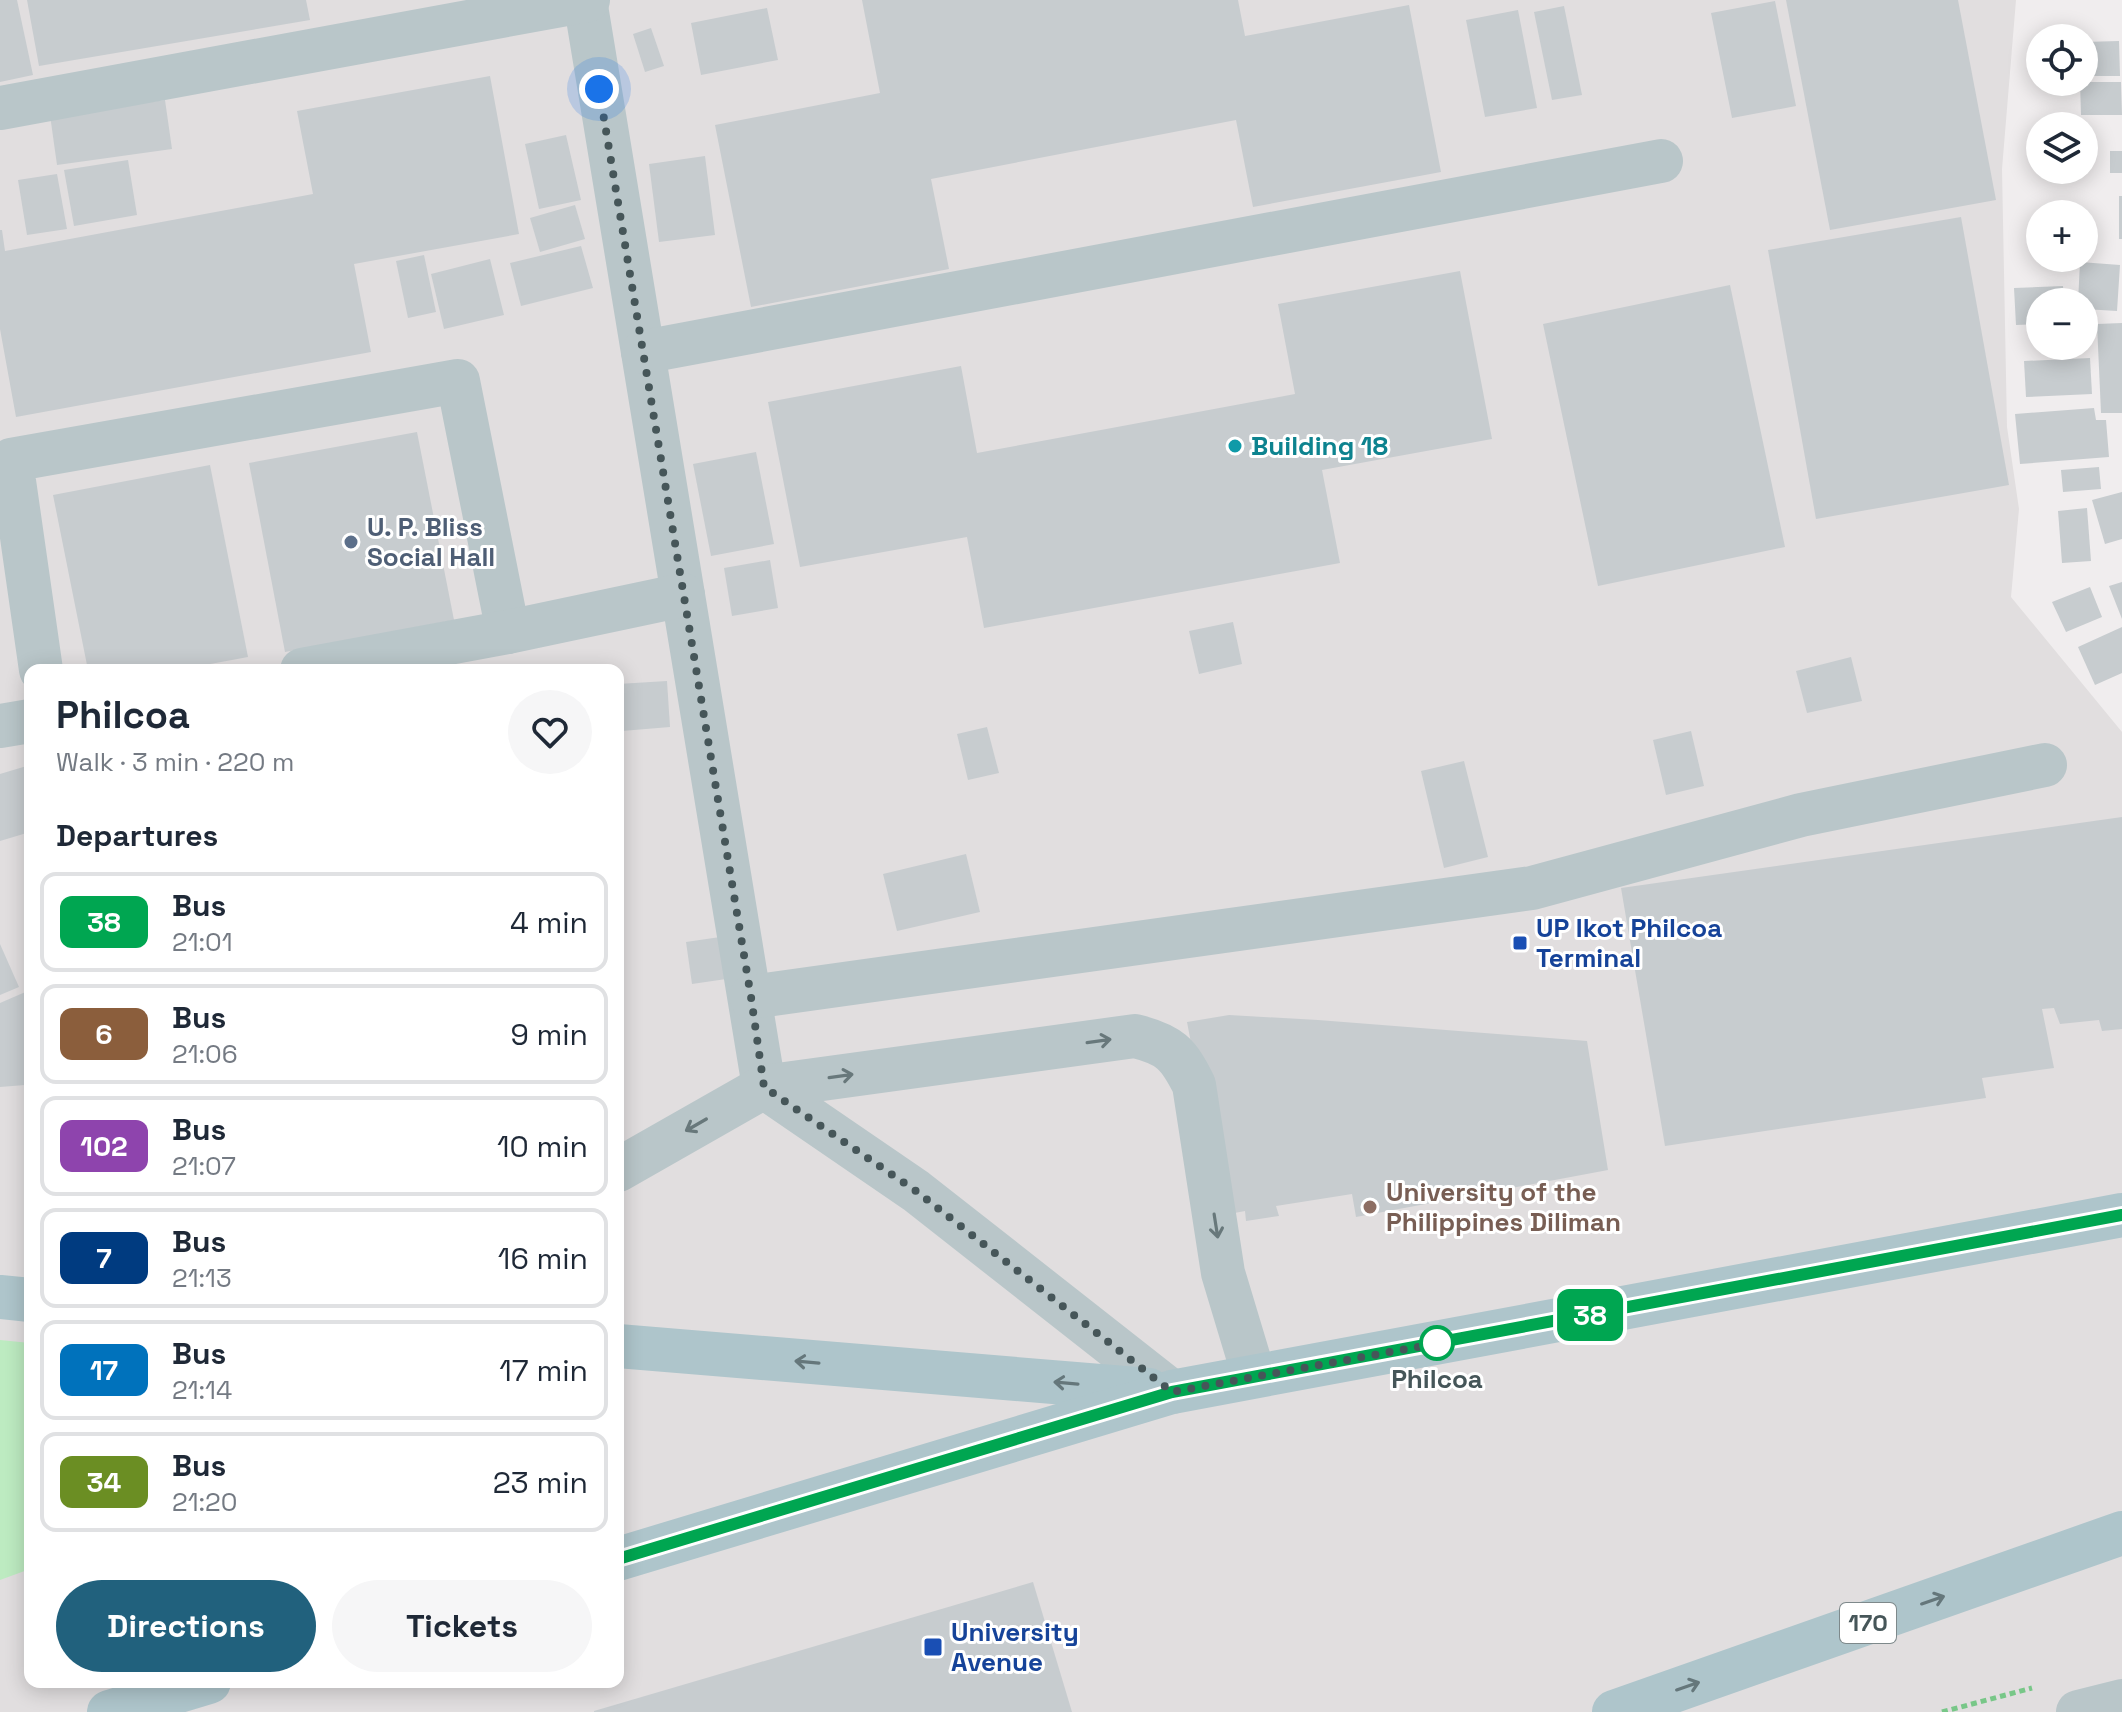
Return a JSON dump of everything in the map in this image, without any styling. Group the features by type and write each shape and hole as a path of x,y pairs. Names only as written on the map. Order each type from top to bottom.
{"main road":[{"path":"624,1557 1172,1392 2122,1215"},
{"path":"0,1297 24,1299"},
{"path":"624,1346 1172,1392"},
{"name":"170","path":"1614,1712 2122,1533"},
{"path":"109,1712 189,1688"}],"street":[{"path":"0,108 586,1 764,1087 916,1191 1172,1392"},
{"path":"643,352 1661,161"},
{"path":"40,664 11,460 458,381 508,632"},
{"path":"335,664 683,595"},
{"path":"0,726 24,722"},
{"path":"751,997 1532,888 1801,815 2045,765"},
{"path":"624,1167 764,1087 1135,1036 1158,1042 1181,1061 1194,1085 1223,1273 1254,1376"},
{"path":"2078,1712 2122,1701"}],"shaded area":[{"name":"University of the Philippines Diliman","path":"0,0 2016,0 2002,169 2007,427 2019,509 2011,597 2122,732 2122,1712 0,1712"}],"green space":[{"path":"0,1340 24,1342 24,1571 0,1580"}],"building":[{"path":"0,0 17,0 33,75 0,82"},
{"path":"27,0 306,0 310,20 39,66"},
{"path":"862,0 1238,0 1245,36 1409,5 1441,172 1253,207 1236,120 931,179 949,269 751,307 715,125 880,93"},
{"path":"1786,0 1958,0 1996,200 1830,230"},
{"path":"1775,1 1796,106 1732,118 1711,13"},
{"path":"1564,6 1582,95 1552,100 1534,12"},
{"path":"767,8 778,60 701,75 691,23"},
{"path":"1518,10 1537,108 1485,117 1466,20"},
{"path":"651,28 664,66 645,72 633,34"},
{"path":"2119,41 2120,76 2098,76 2098,42"},
{"path":"490,76 519,234 354,264 371,352 16,417 0,329 0,230 5,251 313,194 297,111"},
{"path":"2098,82 2121,82 2122,115 2081,112 2080,96 2098,96"},
{"path":"165,100 172,149 57,165 50,115"},
{"path":"566,135 581,200 539,209 525,144"},
{"path":"2110,151 2122,151 2122,173 2110,173"},
{"path":"705,156 715,235 659,242 649,164"},
{"path":"128,160 137,215 74,226 64,170"},
{"path":"57,174 67,229 27,235 18,180"},
{"path":"2119,196 2122,196 2122,239 2119,239"},
{"path":"575,205 585,239 540,252 530,218"},
{"path":"1961,217 2009,485 1816,519 1768,250"},
{"path":"581,246 593,288 521,306 510,263"},
{"path":"424,255 436,312 408,318 396,261"},
{"path":"490,259 504,315 444,329 431,274"},
{"path":"2098,263 2120,265 2117,311 2098,310 2098,288 2079,288 2080,272 2098,272"},
{"name":"Building 18","path":"1460,271 1492,439 1322,470 1340,563 984,628 967,537 800,567 768,402 961,366 977,453 1295,394 1278,304"},
{"path":"1730,285 1785,547 1598,586 1543,324"},
{"path":"2063,286 2063,288 2026,288 2026,325 2016,325 2014,288"},
{"path":"2122,323 2122,413 2101,413 2098,324"},
{"path":"2090,360 2092,394 2026,397 2024,361"},
{"path":"2094,408 2096,420 2106,420 2109,457 2020,464 2015,414"},
{"name":"U. P. Bliss Social Hall","path":"417,432 454,620 285,652 249,463"},
{"path":"756,452 774,544 711,556 693,464"},
{"path":"210,465 248,657 210,664 87,664 53,495"},
{"path":"2099,467 2101,489 2063,492 2061,470"},
{"path":"2122,492 2122,539 2105,544 2092,500"},
{"path":"2087,508 2091,561 2062,563 2058,511"},
{"path":"770,560 778,608 732,616 724,568"},
{"path":"2122,582 2122,619 2109,586"},
{"path":"2090,587 2102,617 2066,632 2052,602"},
{"path":"1233,622 1242,664 1199,674 1189,631"},
{"path":"2122,627 2122,673 2095,685 2078,647"},
{"path":"1851,657 1862,701 1807,713 1796,671"},
{"path":"667,681 670,727 624,731 624,684"},
{"path":"987,727 999,773 968,780 957,734"},
{"path":"1691,731 1704,786 1666,795 1653,740"},
{"path":"1464,761 1488,857 1444,868 1421,771"},
{"path":"24,767 24,834 0,841 0,774"},
{"path":"2122,817 2122,1029 2102,1031 2099,1020 2060,1024 2054,1008 2042,1009 2054,1068 1982,1078 1986,1098 1665,1146 1621,888"},
{"path":"966,854 980,912 897,931 883,874"},
{"path":"727,936 733,978 692,984 686,942"},
{"path":"0,944 19,987 0,995"},
{"path":"24,993 24,1085 0,1087 0,1003"},
{"path":"1229,1015 1587,1041 1608,1170 1356,1217 1352,1194 1276,1206 1279,1216 1246,1221 1245,1211 1224,1215 1187,1022"},
{"name":"University Avenue","path":"1033,1582 1072,1712 594,1712 594,1711"}],"bus line":[{"name":"38","path":"624,1557 1172,1392 2122,1215"}],"place":[{"name":"Building 18","path":"1235,446"},
{"name":"U. P. Bliss Social Hall","path":"351,542"},
{"name":"UP Ikot Philcoa Terminal","path":"1520,943"},
{"name":"University of the Philippines Diliman","path":"1370,1207"},
{"name":"Philcoa","path":"1437,1343"},
{"name":"University Avenue","path":"933,1647"}],"route":[{"path":"599,89 764,1087 916,1191 1172,1392 1450,1341 1437,1343"}]}
